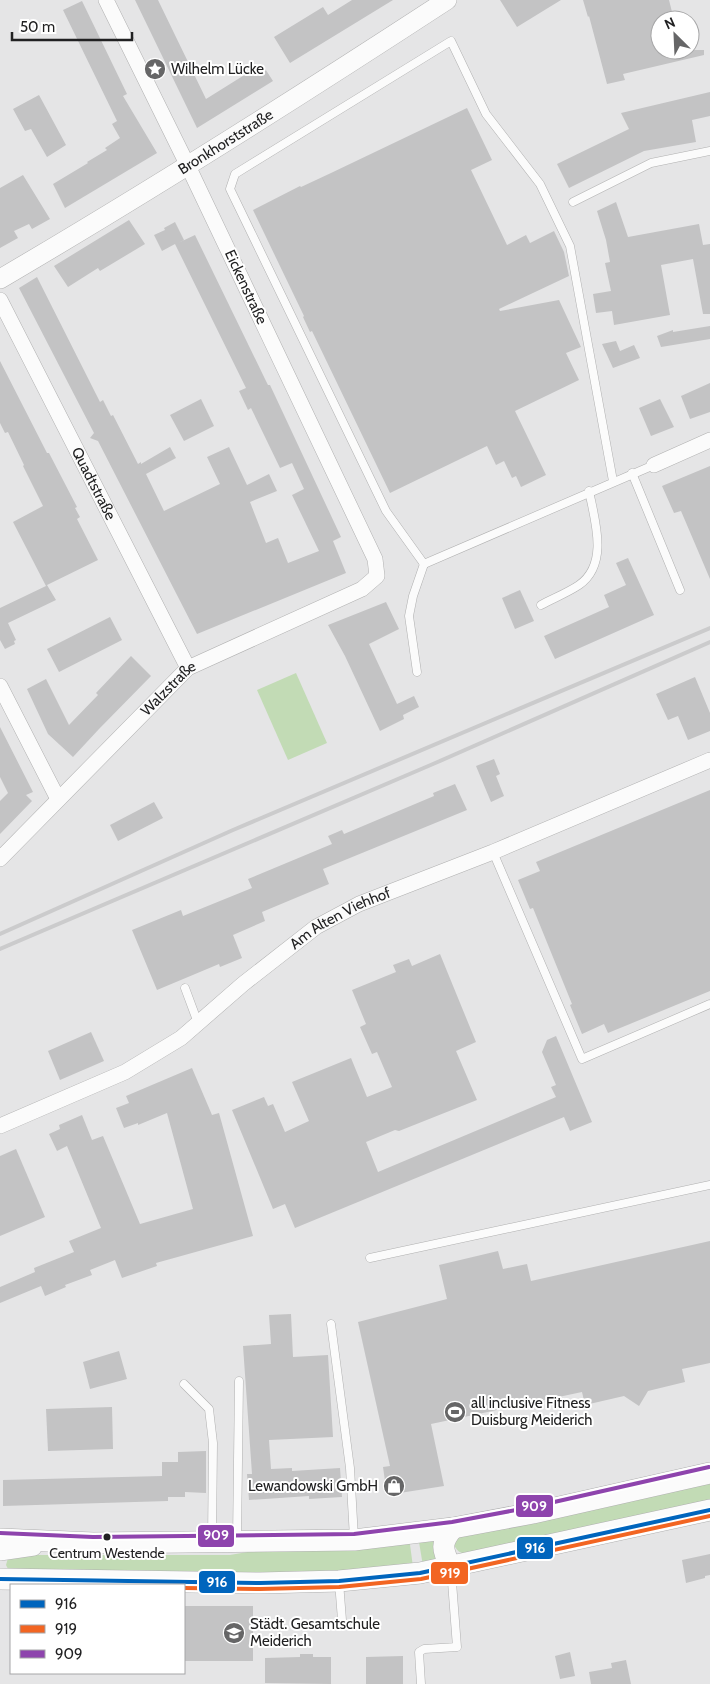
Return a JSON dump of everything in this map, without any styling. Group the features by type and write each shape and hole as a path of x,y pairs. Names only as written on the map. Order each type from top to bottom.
{"main road":[{"path":"0,1539 93,1543 354,1540 453,1528 710,1474"},
{"path":"0,1579 260,1583 339,1581 420,1573 710,1510"},
{"path":"451,1567 445,1556 443,1546 445,1537 453,1528"}],"street":[{"name":"Eickenstraße","path":"106,0 188,166 371,550 375,559 377,576"},
{"name":"Bronkhorststraße","path":"0,279 94,224 307,92 447,0"},
{"name":"Quadtstraße","path":"0,300 188,668"},
{"path":"654,465 710,440"},
{"name":"Walzstraße","path":"0,859 188,668 362,589 377,576"},
{"path":"0,686 58,799"},
{"name":"Am Alten Viehhof","path":"0,1126 125,1072 181,1038 243,984 316,927 359,904 493,852 710,760"},
{"path":"0,1553 93,1543"}],"lane":[{"path":"424,564 386,511 230,189 235,174 451,41 486,114 540,184 570,246 612,481"},
{"path":"573,202 651,163 710,151"},
{"path":"417,672 409,616 413,596 424,564 612,481 654,465"},
{"path":"632,473 680,590"},
{"path":"541,605 580,584 591,572 597,561 595,522 589,492"},
{"path":"493,852 582,1059 710,1004"},
{"path":"185,988 198,1023"},
{"path":"370,1258 710,1184"},
{"path":"331,1324 350,1468 354,1540"},
{"path":"237,1542 240,1380"},
{"path":"184,1384 209,1408 213,1443 212,1542"},
{"path":"421,1684 419,1652 424,1649 457,1647 451,1567"},
{"path":"339,1581 342,1620"}],"green space":[{"path":"296,673 327,743 288,760 257,690"},
{"path":"710,1482 710,1502 466,1554 456,1549 454,1545 458,1536"},
{"path":"437,1533 438,1557 423,1566 418,1536"},
{"path":"409,1537 413,1567 258,1573 8,1569 6,1565 8,1558 17,1555 230,1555 259,1550"}],"building":[{"path":"135,0 158,0 206,99 262,64 273,81 197,128"},
{"path":"352,0 393,0 290,63 274,37 323,7 328,15"},
{"path":"500,0 561,0 517,27"},
{"path":"583,0 669,0 672,10 650,10 650,60 683,60 623,74 625,80 607,84"},
{"path":"82,1 127,94 123,96 157,153 65,208 53,184 107,150 105,148 120,138 112,124 117,121 63,10"},
{"path":"700,50 704,50 704,55 700,56"},
{"path":"710,92 710,116 692,120 696,142 644,151 569,188 557,164 629,129 621,113"},
{"path":"39,95 66,145 47,157 31,129 25,131 13,109"},
{"path":"467,108 492,160 471,170 507,245 526,235 530,243 554,231 564,252 569,276 499,309 500,311 559,300 581,347 566,353 579,380 515,411 546,475 521,487 516,476 512,478 504,461 496,465 487,446 390,493 312,331 310,332 253,210"},
{"path":"23,175 50,219 32,229 29,224 14,231 18,238 0,248 0,188"},
{"path":"616,202 628,237 699,224 703,245 710,244 710,314 703,314 693,259 661,265 670,315 614,325 612,311 596,313 593,294 611,291 605,263 610,262 606,240 597,211"},
{"path":"129,220 145,244 100,271 98,268 68,287 54,266"},
{"path":"175,222 184,240 178,243 195,235 268,385 270,385 341,537 333,541 346,573 197,634 98,441 90,438 94,433 19,288 37,277 100,402 103,400 111,416 113,415 138,464 170,447 176,458 146,474 164,511 220,484 207,457 229,447 247,485 269,474 277,491 250,502 266,543 278,538 288,563 319,551 292,495 304,489 292,463 280,468 251,408 248,410 239,391 246,388 175,244 162,251 154,235 165,230 164,228"},
{"path":"710,326 710,339 661,347 657,336 673,330 673,332"},
{"path":"616,341 620,351 634,345 640,358 613,368 602,344"},
{"path":"0,361 77,507 75,508 80,517 77,519 98,560 47,585 56,600 8,623 16,640 14,641 15,644 5,649 0,640 0,608 46,586 13,522 43,506 8,432 5,433 0,423"},
{"path":"710,383 710,412 690,419 681,396"},
{"path":"201,399 214,426 184,441 170,415"},
{"path":"660,399 674,427 651,436 639,408"},
{"path":"710,466 710,579 681,511 674,513 662,486"},
{"path":"628,558 654,615 555,659 544,636 609,607 604,595 626,585 616,563"},
{"path":"520,590 534,621 515,629 502,598"},
{"path":"386,602 399,629 369,644 397,704 414,696 419,707 403,715 404,719 380,731 345,656 328,625"},
{"path":"110,617 122,640 59,672 47,649"},
{"path":"131,656 151,676 73,757 48,734 27,689 46,679 69,725 98,695 96,693"},
{"path":"695,677 710,713 710,731 688,740 678,716 668,720 656,694"},
{"path":"0,727 33,792 26,795 32,801 0,834 0,801 8,793 0,777"},
{"path":"494,759 500,774 496,776 504,796 491,802 476,766"},
{"path":"455,784 467,810 323,869 329,884 262,912 265,921 233,935 242,958 220,967 219,964 157,990 132,930 181,910 183,916 252,888 248,879 332,844 328,836 342,830 344,834 434,796 433,793"},
{"path":"710,790 710,991 608,1033 604,1024 582,1034 570,1005 572,1004 533,908 530,909 518,880 540,871 536,862"},
{"path":"154,802 163,818 118,841 110,825"},
{"path":"440,954 476,1042 456,1051 477,1100 366,1142 378,1172 556,1097 551,1087 556,1085 542,1052 547,1040 556,1036 592,1122 570,1131 564,1117 295,1228 285,1204 273,1209 232,1110 264,1097 268,1106 273,1104 285,1132 309,1121 292,1082 351,1058 367,1097 392,1087 377,1052 372,1054 360,1027 366,1024 352,990 396,972 393,965 409,959 412,966"},
{"path":"91,1032 104,1061 60,1080 48,1051"},
{"path":"192,1068 212,1115 219,1113 253,1236 156,1263 157,1266 122,1278 115,1260 90,1270 92,1275 65,1285 66,1287 45,1296 41,1286 0,1303 0,1287 35,1272 34,1268 74,1252 69,1241 101,1228 67,1146 57,1151 49,1134 60,1129 59,1125 82,1115 92,1140 103,1136 140,1224 193,1209 167,1113 138,1125 138,1123 124,1128 116,1108 129,1103 126,1096"},
{"path":"16,1149 45,1217 0,1236 0,1156"},
{"path":"710,1241 710,1363 682,1369 685,1382 648,1391 639,1406 624,1396 585,1405 582,1392 431,1424 444,1486 387,1495 383,1467 390,1466 358,1322 447,1299 439,1265 498,1251 503,1269 527,1264 531,1281"},
{"path":"291,1314 293,1357 328,1355 333,1437 269,1440 271,1469 292,1468 292,1471 340,1468 342,1497 309,1499 309,1496 249,1500 247,1474 252,1474 243,1346 271,1344 269,1315"},
{"path":"119,1351 127,1379 90,1389 83,1362"},
{"path":"112,1407 113,1449 48,1451 46,1409"},
{"path":"206,1451 206,1493 185,1492 185,1497 168,1497 168,1501 3,1506 3,1480 162,1476 162,1462 178,1462 178,1452"},
{"path":"710,1554 710,1575 686,1583 682,1560"},
{"path":"185,1606 253,1606 253,1661 185,1661"},
{"path":"570,1652 575,1676 560,1679 555,1656"},
{"path":"300,1654 313,1654 313,1657 331,1657 331,1684 265,1683 265,1658 300,1657"},
{"path":"403,1656 403,1684 366,1684 366,1657"},
{"path":"626,1660 631,1684 591,1684 589,1672 612,1668 611,1663"}],"railway":[{"path":"0,934 233,830 710,628"},
{"path":"0,949 433,764 710,642"}],"transit line":[{"name":"909","path":"0,1533 93,1537 354,1534 452,1522 532,1507 709,1467"},
{"name":"916","path":"0,1579 260,1583 339,1581 420,1573 710,1510"},
{"name":"919","path":"185,1588 339,1587 421,1579 710,1516"}],"place":[{"name":"Wilhelm Lücke","path":"155,69"},
{"name":"all inclusive Fitness Duisburg Meiderich","path":"455,1412"},
{"name":"Lewandowski GmbH","path":"394,1486"},
{"name":"Centrum Westende","path":"107,1537"},
{"name":"Städt. Gesamtschule Meiderich","path":"234,1633"}]}
